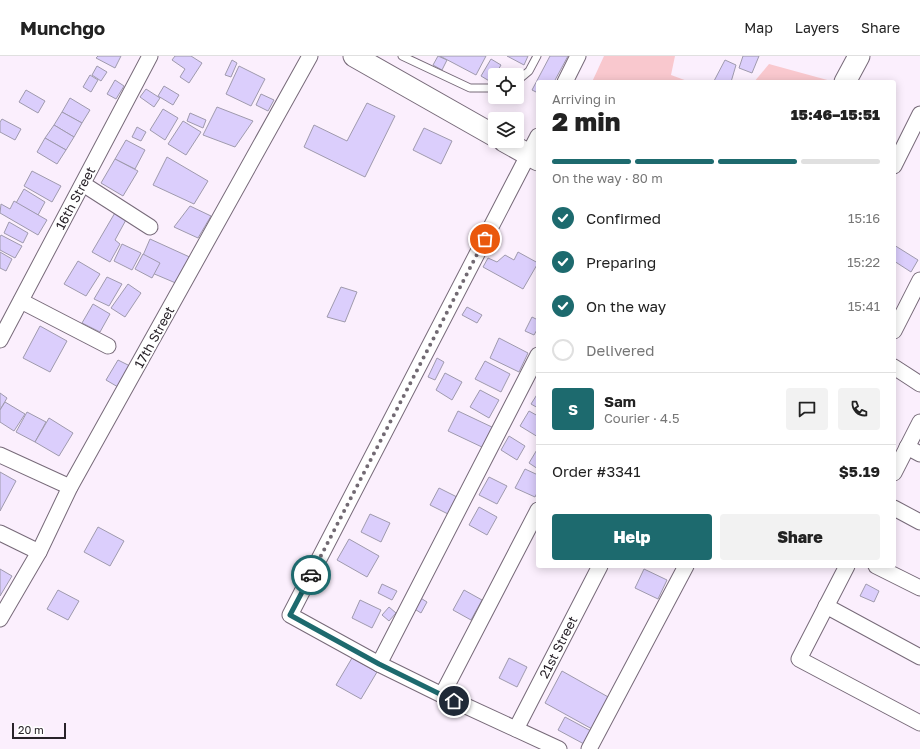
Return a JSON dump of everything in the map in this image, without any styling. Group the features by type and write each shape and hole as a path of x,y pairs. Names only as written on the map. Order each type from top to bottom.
{"street":[{"name":"16th Street","path":"0,340 150,56"},
{"name":"17th Street","path":"2,612 39,552 70,487 310,56"},
{"path":"354,56 488,132"},
{"path":"566,80 578,56"},
{"path":"846,80 858,56"},
{"path":"896,162 920,114"},
{"path":"536,144 533,157 290,615 379,664 559,749"},
{"path":"517,148 533,157"},
{"path":"83,184 150,226"},
{"path":"896,327 920,280"},
{"path":"21,301 108,346"},
{"path":"379,664 536,359"},
{"path":"896,368 920,384"},
{"path":"896,471 914,450 920,422"},
{"path":"0,455 70,487"},
{"path":"896,509 920,522"},
{"path":"442,695 536,514"},
{"path":"0,533 39,552"},
{"name":"21st Street","path":"516,729 599,568"},
{"path":"589,749 685,568"},
{"path":"846,568 799,660 920,723"},
{"path":"880,568 920,588"},
{"path":"826,606 920,657"}],"lane":[{"path":"402,56 470,88 488,88"},
{"path":"524,75 529,71 536,56"}],"shaded area":[{"path":"604,56 675,56 671,75 685,80 593,80"},
{"path":"769,64 827,80 756,80"}],"building":[{"path":"98,56 121,56 115,68 96,58"},
{"path":"175,56 191,56 202,63 189,83 180,77 185,69 172,60"},
{"path":"438,56 447,60 442,70 433,65"},
{"path":"440,56 486,56 476,75"},
{"path":"507,56 528,56 524,65"},
{"path":"550,56 568,56 555,80 537,80"},
{"path":"743,56 759,56 752,73 739,68"},
{"path":"491,59 501,65 499,68 488,68 488,80 481,76"},
{"path":"232,60 237,63 231,77 225,75"},
{"path":"725,60 736,65 732,80 715,80"},
{"path":"97,66 107,72 101,81 92,75"},
{"path":"239,66 265,79 251,106 226,94"},
{"path":"90,75 98,80 91,92 83,87"},
{"path":"115,80 124,86 116,99 107,94"},
{"path":"536,82 536,92 532,90"},
{"path":"164,86 179,95 173,105 158,96"},
{"path":"146,89 160,98 154,107 140,97"},
{"path":"26,90 45,101 38,113 19,102"},
{"path":"261,94 274,100 268,111 256,105"},
{"path":"70,98 90,110 82,123 62,112"},
{"path":"367,103 395,116 365,177 304,147 314,125 347,141"},
{"path":"217,107 253,121 235,147 203,135"},
{"path":"163,109 178,118 165,140 150,130"},
{"path":"62,112 82,123 74,137 54,125"},
{"path":"190,113 206,120 203,128 187,121"},
{"path":"2,119 21,129 15,140 0,132 0,122"},
{"path":"183,121 201,132 186,155 168,144"},
{"path":"54,125 74,137 66,150 45,138"},
{"path":"137,127 146,132 141,141 132,137"},
{"path":"424,128 452,141 441,164 413,150"},
{"path":"45,138 66,150 57,164 37,152"},
{"path":"126,140 145,150 135,169 115,159"},
{"path":"167,157 208,181 194,204 153,185"},
{"path":"115,159 138,171 123,196 101,183"},
{"path":"32,171 61,186 52,202 24,186"},
{"path":"24,189 45,202 38,215 16,203"},
{"path":"14,201 47,220 38,235 0,213 1,204 10,209"},
{"path":"190,206 211,216 198,238 174,227"},
{"path":"116,211 127,218 115,240 120,244 110,262 92,252"},
{"path":"9,222 28,233 23,243 4,233"},
{"path":"1,235 22,246 15,258 0,250"},
{"path":"150,239 194,259 178,284 138,267"},
{"path":"122,244 141,253 132,270 114,261"},
{"path":"896,246 918,260 911,272 896,262"},
{"path":"0,252 12,259 6,271 0,268"},
{"path":"518,252 536,262 536,266 523,289 483,267 488,258 497,262 505,255 514,260"},
{"path":"143,254 160,263 152,278 135,269"},
{"path":"78,261 100,274 86,296 64,284"},
{"path":"107,277 122,284 109,306 94,299"},
{"path":"128,284 141,293 125,317 111,308"},
{"path":"341,287 357,292 345,322 327,317"},
{"path":"93,304 110,314 100,332 82,323"},
{"path":"467,307 482,315 477,323 462,315"},
{"path":"532,317 536,319 536,332 534,335 525,331"},
{"path":"40,326 67,341 50,372 23,358"},
{"path":"499,338 528,353 519,372 490,358"},
{"path":"437,358 444,362 435,380 428,377"},
{"path":"118,360 130,366 118,387 106,380"},
{"path":"485,361 510,374 501,392 475,379"},
{"path":"445,373 462,382 452,400 436,390"},
{"path":"480,390 499,400 489,418 470,407"},
{"path":"0,393 7,398 0,410"},
{"path":"536,396 536,407 531,404"},
{"path":"5,402 25,414 14,431 0,422 0,410"},
{"path":"458,411 494,428 484,448 448,431"},
{"path":"529,411 536,415 536,436 520,426"},
{"path":"27,412 46,422 35,442 16,432"},
{"path":"49,418 73,433 59,456 35,442"},
{"path":"509,436 525,446 517,460 501,450"},
{"path":"536,451 536,468 529,463"},
{"path":"525,469 536,474 535,497 515,488"},
{"path":"0,472 16,481 0,511"},
{"path":"489,477 507,486 497,504 479,495"},
{"path":"439,488 459,498 450,515 430,505"},
{"path":"479,507 497,517 487,535 469,525"},
{"path":"370,514 390,523 381,542 361,532"},
{"path":"98,527 124,541 110,566 84,552"},
{"path":"349,539 379,556 367,577 337,560"},
{"path":"0,569 12,576 0,596"},
{"path":"644,569 667,580 658,599 635,588"},
{"path":"382,584 397,591 392,600 378,593"},
{"path":"866,584 879,591 874,602 860,596"},
{"path":"58,590 79,601 68,620 47,609"},
{"path":"464,590 482,600 471,620 453,610"},
{"path":"419,597 427,602 421,613 413,608"},
{"path":"360,600 381,610 372,628 352,618"},
{"path":"389,607 396,613 389,621 382,615"},
{"path":"352,658 377,672 361,699 336,685"},
{"path":"509,658 527,667 517,687 499,678"},
{"path":"562,671 610,698 592,729 545,703"},
{"path":"565,717 591,731 584,744 558,730"}],"way so far":[{"path":"311,575 485,239"}],"route":[{"path":"311,575 290,615 379,664 454,701"}]}
